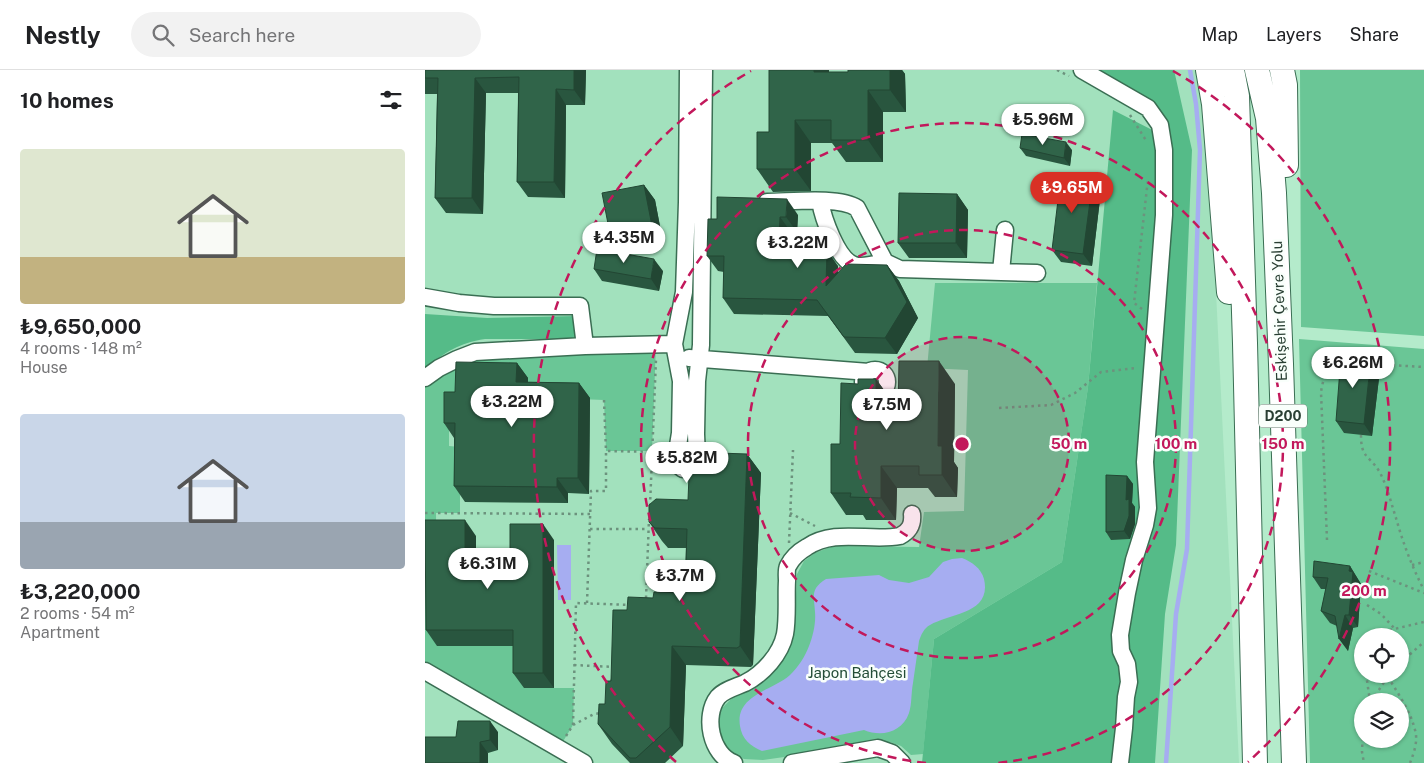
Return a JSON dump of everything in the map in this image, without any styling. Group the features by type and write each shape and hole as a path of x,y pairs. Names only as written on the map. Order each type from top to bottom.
{"highway":[{"path":"1208,70 1214,104 1250,573"},
{"name":"D200","path":"1232,70 1237,96 1245,334 1255,763"},
{"name":"Eskişehir Çevre Yolu","path":"1257,70 1267,118 1273,184 1294,763"},
{"path":"1281,364 1287,195 1285,85 1282,70"}],"street":[{"path":"687,70 703,203 684,292 676,345 681,381 680,433 676,458 678,465 683,469 690,469 695,465 697,458 696,434 701,332 703,203 704,70"},
{"path":"1078,74 1149,108 1160,125 1164,150 1164,216 1145,462 1148,508 1145,525 1134,560 1120,635 1121,651 1127,664 1129,682 1120,763"},
{"path":"820,201 823,215 833,238 846,260 855,265 865,266 885,262 906,270 1037,273"},
{"path":"756,202 844,201 857,208 885,262"},
{"path":"1001,272 1005,230"},
{"path":"425,297 494,306 581,306 585,346"},
{"path":"676,345 701,332"},
{"path":"425,378 439,368 475,352 656,344 676,345 699,358 869,372"},
{"path":"734,763 723,756 715,743 711,728 711,712 718,698 726,691 761,672 779,648 785,634 787,567 807,546 820,540 834,537 900,536 912,525 912,514"},
{"path":"425,671 584,763"},
{"path":"793,763 878,748 892,753 902,763"}],"path":[{"path":"1057,70 1078,74"},
{"path":"1129,113 1151,149"},
{"path":"1143,310 1134,303 1148,178"},
{"path":"646,605 656,344"},
{"path":"1327,540 1321,392 1323,378 1330,368 1338,363 1348,363"},
{"path":"1367,364 1424,367"},
{"path":"999,408 1051,405 1075,393 1101,372 1144,367"},
{"path":"587,603 591,491 605,491 604,400"},
{"path":"1361,435 1361,447 1366,457 1378,470 1384,483 1412,565 1423,584 1424,592 1369,571"},
{"path":"787,567 793,450"},
{"path":"606,451 677,453"},
{"path":"425,513 590,514"},
{"path":"790,513 834,537"},
{"path":"590,529 649,529"},
{"path":"1412,565 1424,562"},
{"path":"559,748 573,725 576,603 637,605"},
{"path":"1367,605 1381,614 1394,628"},
{"path":"1399,628 1424,622"},
{"path":"1409,655 1424,642"},
{"path":"575,665 615,668 615,658"},
{"path":"1391,683 1409,714 1416,736 1410,763"},
{"path":"573,725 594,714 607,712"},
{"path":"1362,748 1364,763"}],"shaded area":[{"path":"425,70 1198,70 1209,148 1239,763 425,763"},
{"path":"1092,70 1174,70 1192,150 1176,545 1165,614 1155,763 922,763 934,639 1062,562 1088,387 1113,110 1168,138 1163,122"},
{"path":"425,314 487,318 577,316 579,339 485,339 453,349 425,368"}],"green space":[{"path":"1300,70 1424,70 1424,336 1301,327"},
{"name":"Japon Bahçesi","path":"935,283 1097,283 1088,387 1062,562 934,639 923,754 911,755 901,746 890,742 763,760 744,759 731,753 724,743 717,722 722,708 733,697 754,687 770,676 794,635 797,574 804,561 815,553 833,546 919,547 924,512 964,511 968,370 927,368"},
{"path":"1299,339 1424,349 1424,763 1310,763"},
{"path":"656,344 652,451 606,451 604,400 527,397 527,378 460,399 449,398 449,446 460,447 460,513 436,513 437,646 525,646 524,688 574,688 573,725 559,748 425,671 425,378 457,359"}],"water":[{"path":"557,545 571,545 571,600 558,600"},
{"path":"962,558 976,566 981,572 985,591 982,599 976,606 938,621 930,625 923,632 919,641 910,710 906,720 901,725 890,732 877,733 864,730 762,751 747,742 740,726 740,716 743,707 756,695 790,675 803,658 814,629 814,593 817,586 826,579 879,575 889,580 909,583 929,577 943,562"}],"building":[{"path":"425,70 574,70 574,90 556,89 554,182 517,182 519,77 475,78 472,198 435,198 438,78 425,78"},
{"path":"769,70 848,72 848,70 890,70 890,90 868,90 868,140 831,140 831,120 795,120 795,169 757,169 757,132 769,132"},
{"path":"1022,134 1066,142 1064,158 1020,148"},
{"path":"1061,175 1093,179 1083,254 1052,250"},
{"path":"644,185 652,226 610,234 602,193"},
{"path":"899,193 957,194 956,243 898,243"},
{"path":"717,197 787,199 786,217 780,217 779,239 820,240 827,250 826,286 846,264 887,265 907,302 885,338 844,337 817,300 723,298 724,256 707,256 708,219 717,219"},
{"path":"597,249 654,259 651,279 594,269"},
{"path":"1341,356 1371,358 1364,424 1336,421"},
{"path":"899,361 939,361 938,446 942,446 942,475 919,475 919,466 881,466 881,498 850,497 851,493 831,493 831,444 840,444 841,383 858,384 858,379 876,379 876,411 898,411"},
{"path":"456,362 517,363 516,382 579,383 578,478 557,478 557,487 454,486 455,423 444,423 444,392 455,392"},
{"path":"690,452 747,454 740,646 737,648 672,646 670,727 636,758 630,758 598,724 599,704 605,704 606,681 611,681 613,610 627,610 628,597 653,598 654,592 685,593 687,529 655,528 649,522 649,505 656,499 688,500"},
{"path":"1106,475 1127,476 1126,500 1129,499 1129,516 1124,531 1106,532"},
{"path":"425,520 465,520 465,577 510,577 510,524 543,524 543,673 513,673 513,630 426,630"},
{"path":"1314,561 1350,566 1349,571 1353,572 1349,615 1345,615 1339,639 1335,616 1321,611 1328,578 1313,577"},
{"path":"458,721 490,721 490,740 480,742 480,763 425,763 425,737 456,737"}],"waterway":[{"path":"1166,763 1176,614 1187,549 1200,150 1196,104 1190,70"}]}
